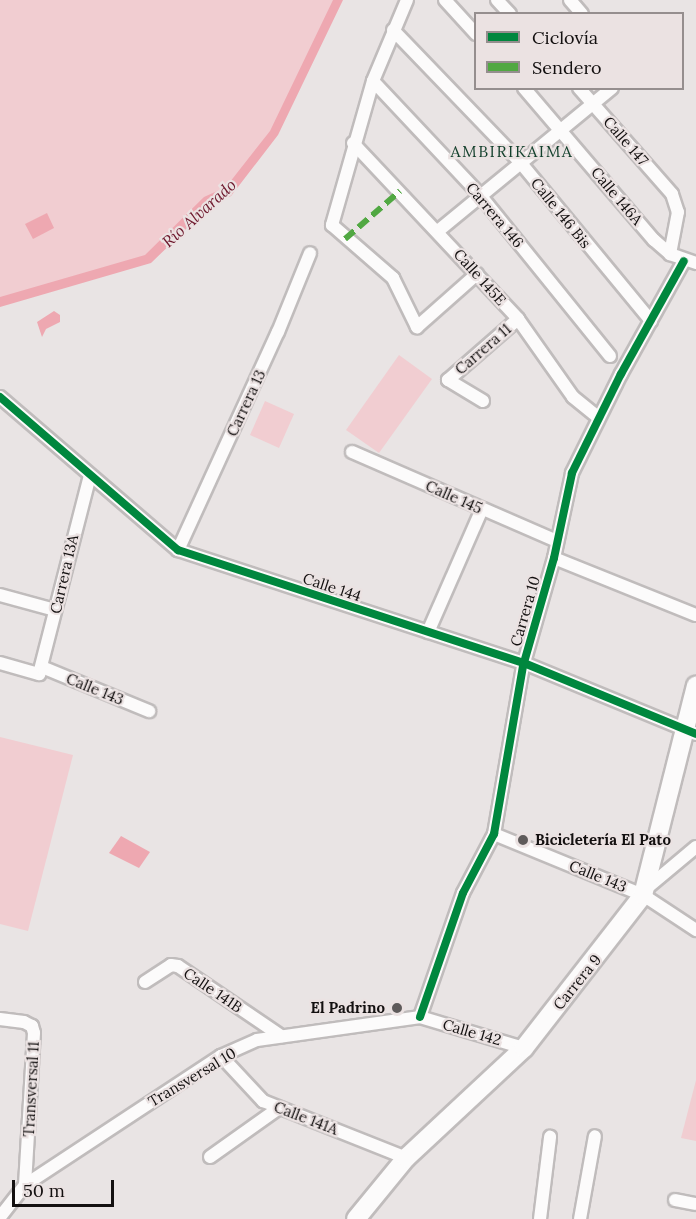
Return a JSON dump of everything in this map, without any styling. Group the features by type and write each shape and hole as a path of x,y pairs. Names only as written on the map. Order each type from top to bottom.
{"street":[{"path":"406,0 373,81 353,143 332,225 393,278 417,327 477,274"},
{"path":"445,0 474,32"},
{"path":"497,0 508,12"},
{"path":"570,0 580,12"},
{"name":"Calle 146 Bis","path":"393,30 520,162 651,321"},
{"name":"Carrera 146","path":"373,81 480,195 610,356"},
{"name":"Calle 146A","path":"526,90 670,254 690,262"},
{"name":"Calle 147","path":"581,90 672,194 678,212 670,254"},
{"path":"438,231 560,129 595,105 610,90"},
{"name":"Calle 145E","path":"353,143 438,231 518,319 566,388 599,418"},
{"name":"Carrera 13","path":"178,550 278,332 310,253"},
{"name":"Carrera 10","path":"420,1017 464,892 494,834 524,663 554,558 572,473 651,321 690,262"},
{"name":"Carrera 11","path":"483,400 448,380 518,319"},
{"name":"Calle 144","path":"0,397 178,550 524,663 691,732"},
{"name":"Calle 145","path":"352,452 557,542"},
{"name":"Carrera 13A","path":"41,670 90,475"},
{"path":"428,632 482,509"},
{"path":"554,558 696,615"},
{"path":"0,595 55,610"},
{"name":"Calle 143","path":"0,663 41,670 149,711"},
{"name":"Carrera 9","path":"356,1219 406,1158 524,1048 645,891 691,732 696,686"},
{"name":"Calle 143","path":"494,834 645,891 696,930"},
{"path":"645,891 696,847"},
{"name":"Calle 141B","path":"145,981 171,965 178,966 281,1036"},
{"name":"Transversal 10","path":"0,1217 25,1185 221,1056 257,1040 420,1017"},
{"name":"Calle 142","path":"420,1017 524,1048"},
{"name":"Transversal 11","path":"0,1019 24,1022 32,1026 34,1033 25,1185"},
{"name":"Calle 141A","path":"221,1056 249,1090 279,1108 406,1158"},
{"path":"210,1156 279,1108"},
{"path":"580,1219 595,1136"},
{"path":"540,1219 550,1137"},
{"path":"675,1200 696,1204"}],"shaded area":[{"path":"0,0 338,0 274,133 229,190 215,196 148,259 0,302"},
{"path":"399,355 432,379 379,453 346,430"},
{"path":"265,401 294,414 279,448 250,435"},
{"path":"0,737 73,755 28,931 0,924"},
{"path":"696,1080 696,1141 681,1138"}],"water":[{"name":"Río Alvarado","path":"333,0 343,0 278,135 231,196 211,205 151,263 0,307 0,297 145,255 204,197 226,187 270,131"},
{"path":"47,213 54,228 33,239 25,224"},
{"path":"54,311 60,315 60,322 46,329 42,337 37,322"},
{"path":"121,836 150,852 139,868 109,853"}],"marked path":[{"path":"345,239 400,191"}],"cycle path":[{"path":"420,1017 463,893 494,834 523,666 554,558 572,473 621,374 684,261"},
{"path":"0,397 178,550 524,663 696,734"}],"place":[{"name":"Bicicletería El Pato","path":"523,840"},
{"name":"El Padrino","path":"397,1008"}],"district":[{"name":"AMBIRIKAIMA","path":"512,151"}]}
